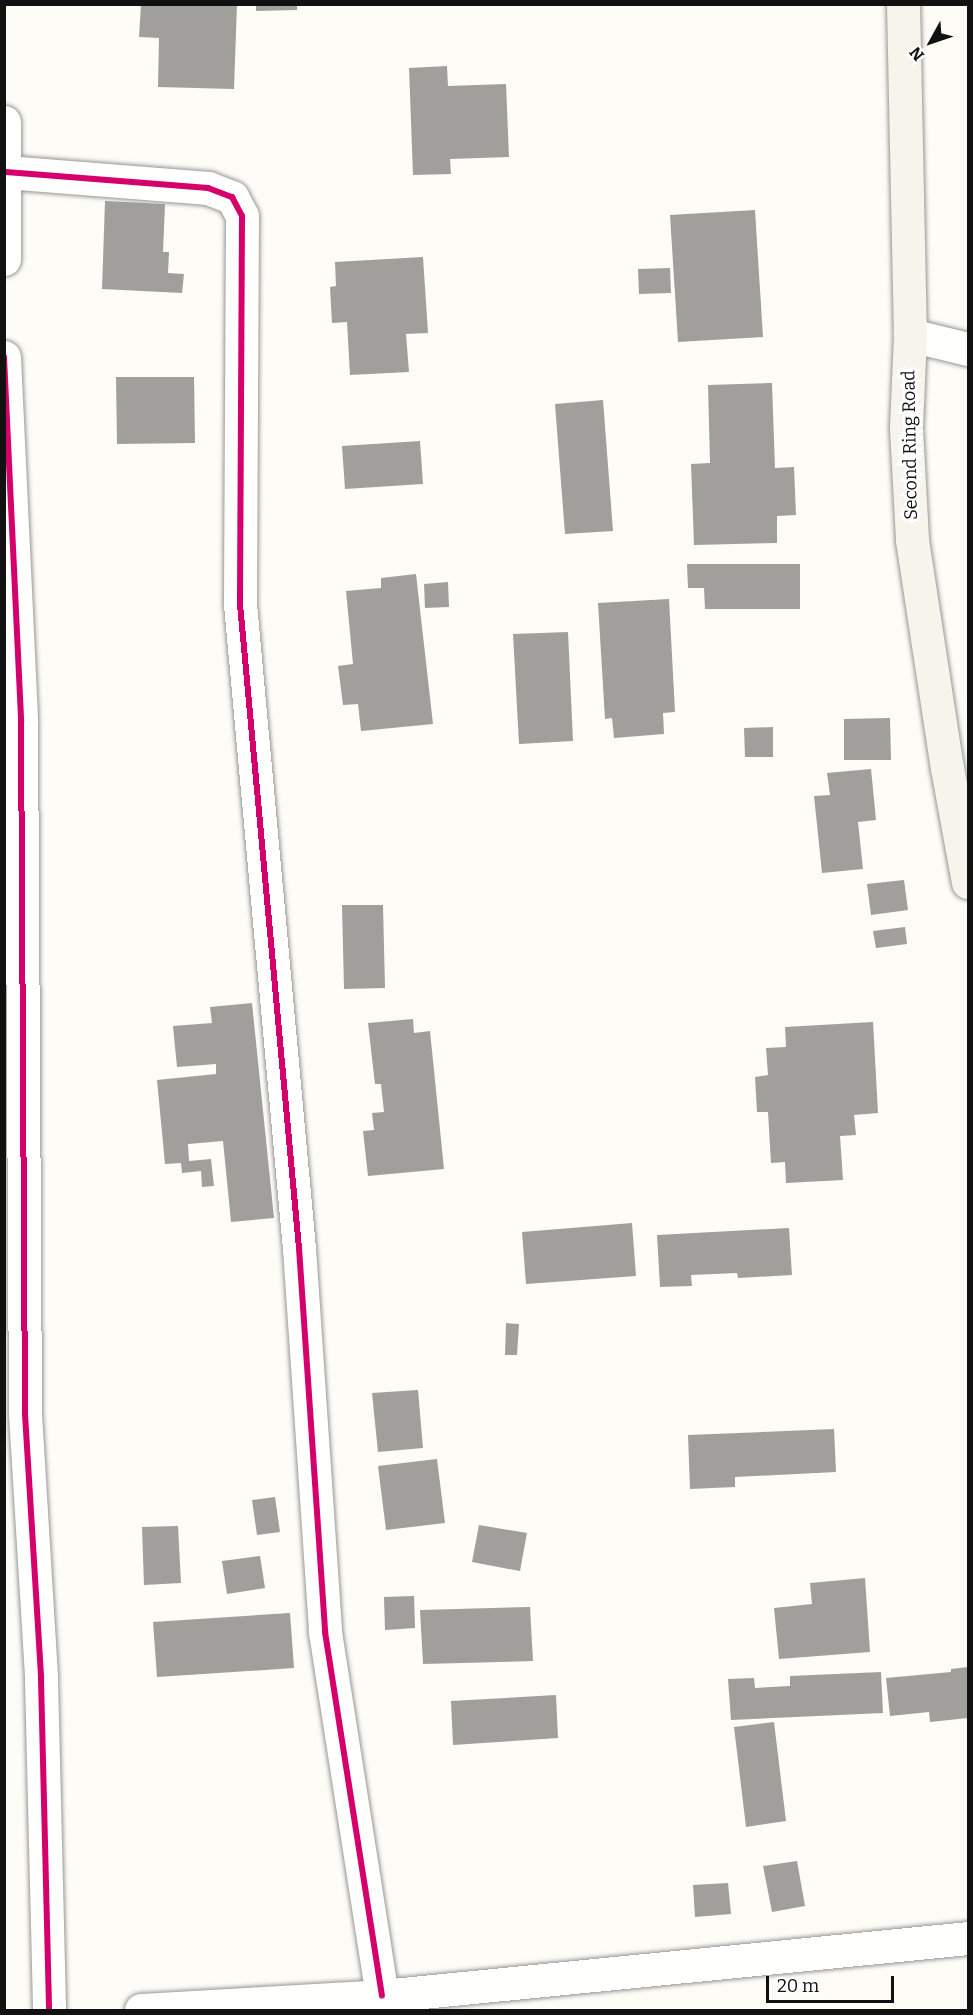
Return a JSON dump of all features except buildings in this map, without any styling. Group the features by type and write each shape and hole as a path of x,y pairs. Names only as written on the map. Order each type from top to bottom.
{"street":[{"name":"Second Ring Road","path":"903,4 910,335 906,428 912,540 947,768 969,882"},
{"path":"4,122 6,172 4,260"},
{"path":"6,172 208,188 232,197 242,216 240,604 299,1248 325,1632 382,1996"},
{"path":"910,335 969,349"},
{"path":"4,357 13,721 15,1414 41,1679 49,2010"},
{"path":"141,2010 382,1996 969,1938"}],"cycle path":[{"path":"6,172 208,188 232,197 242,216 240,604 299,1248 325,1632 382,1996"},
{"path":"4,357 21,721 25,1414 41,1679 49,2010"}]}
